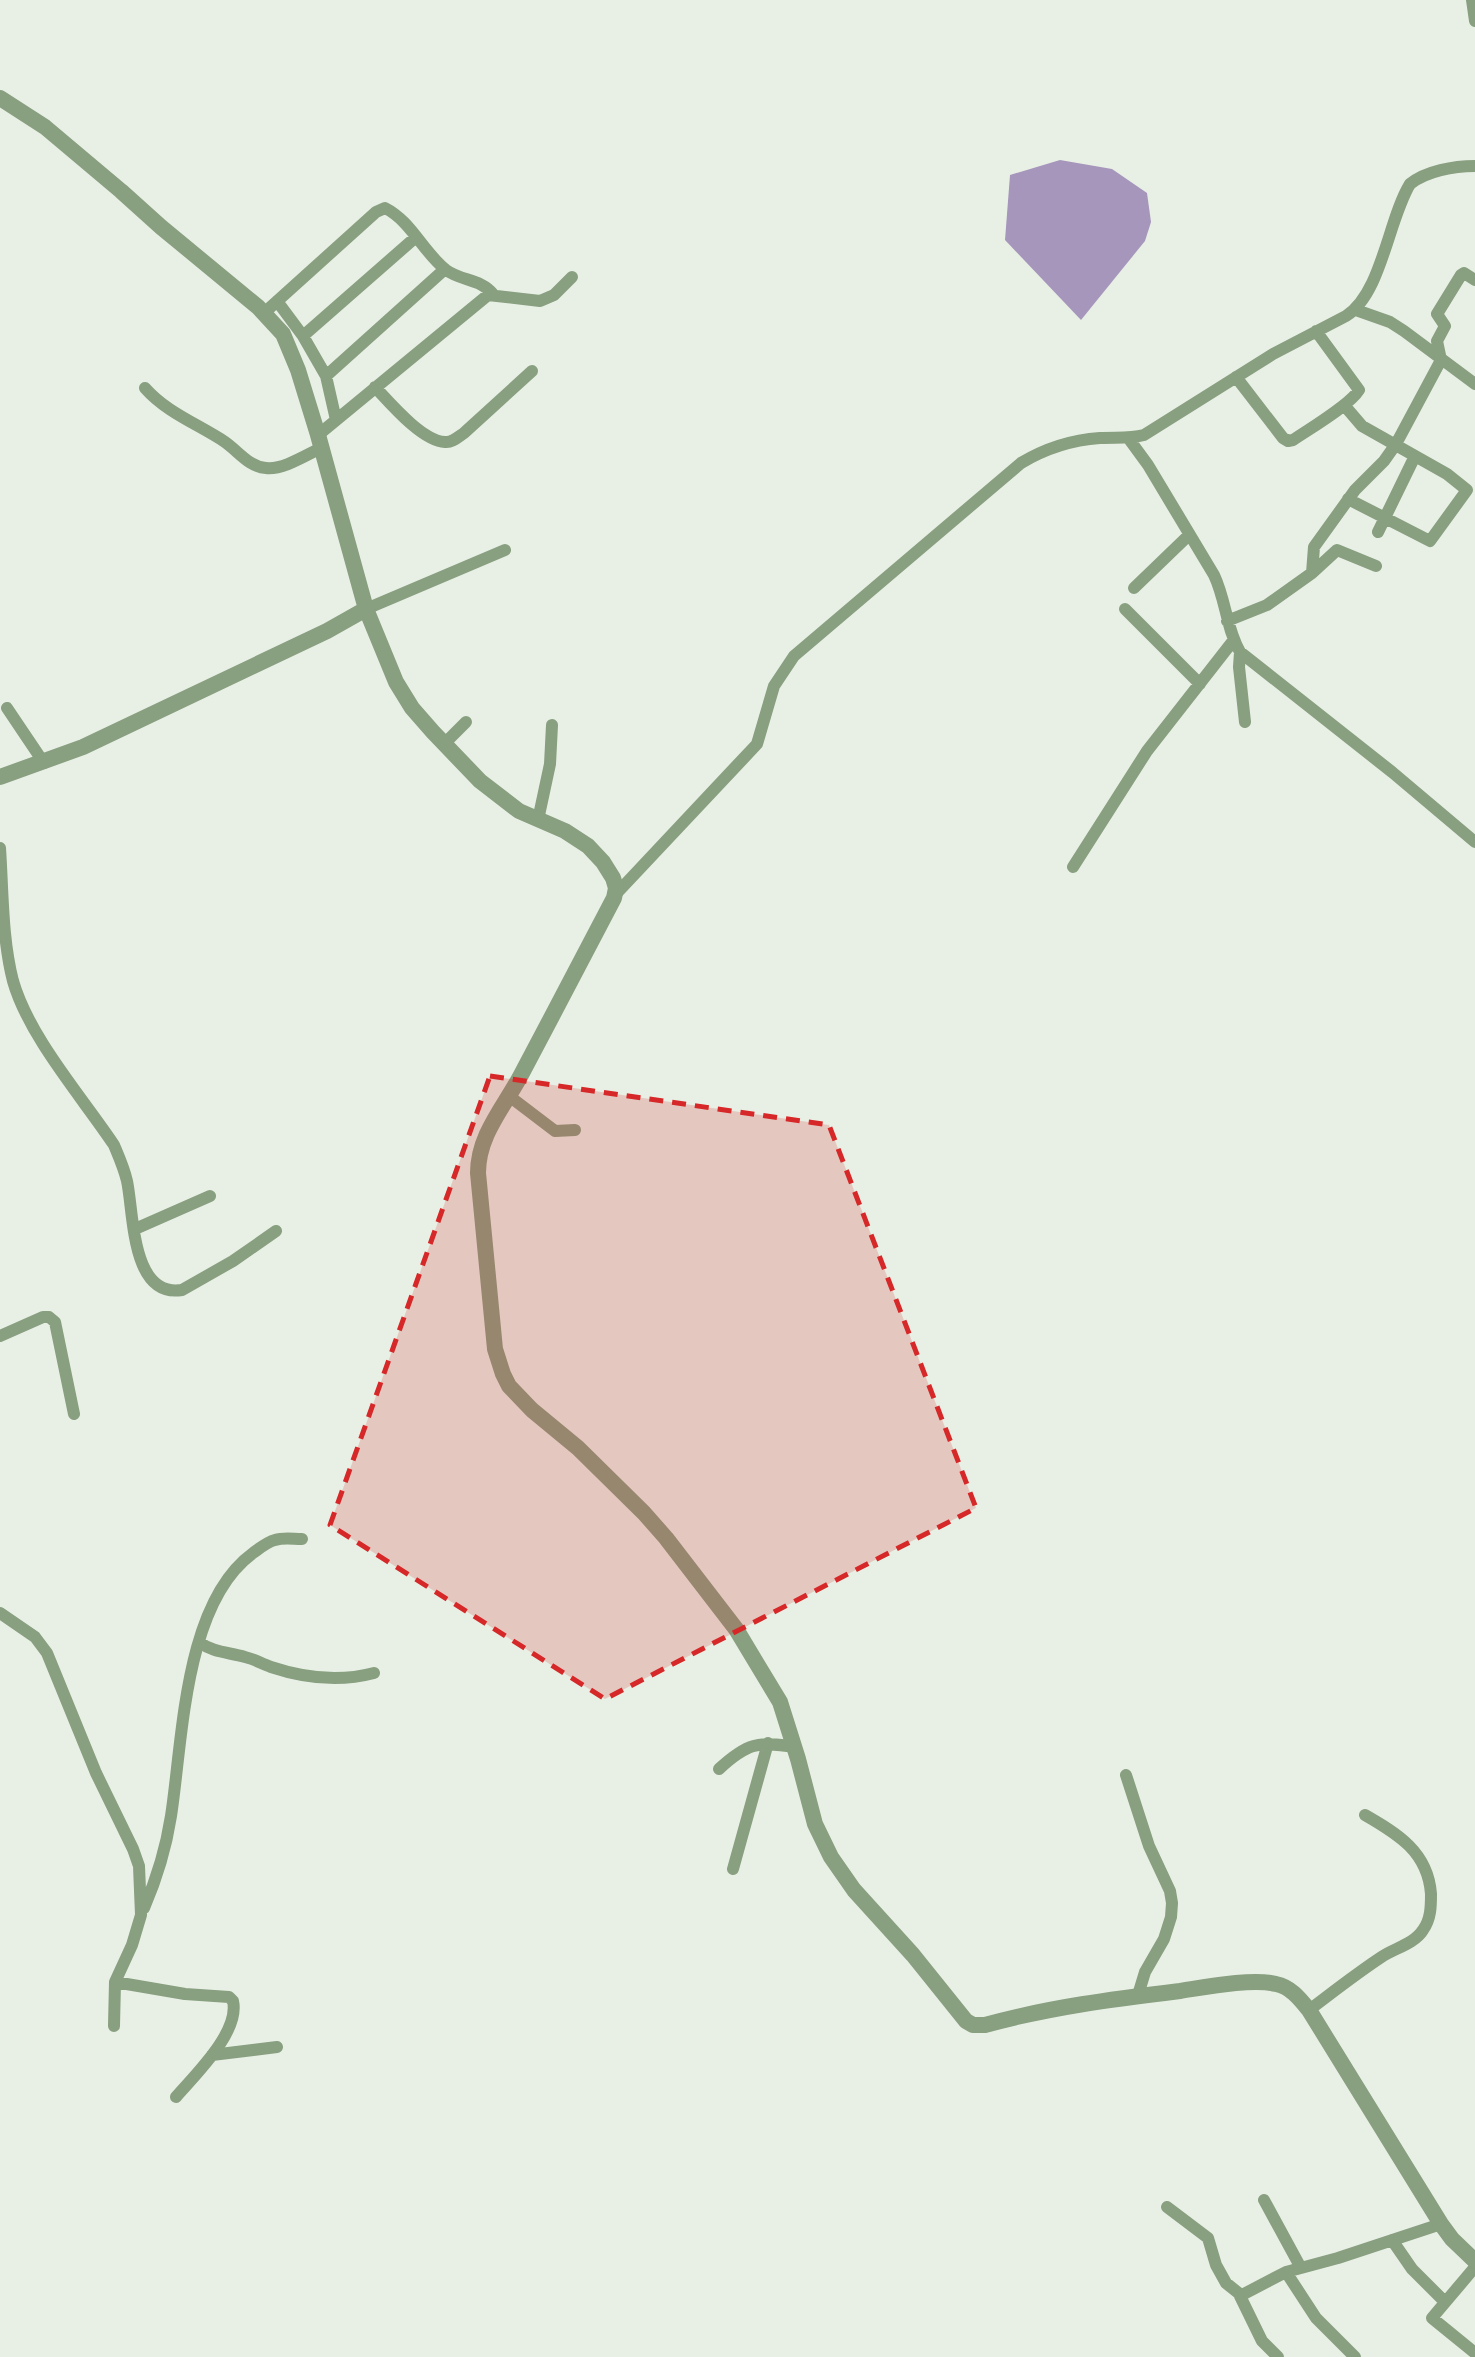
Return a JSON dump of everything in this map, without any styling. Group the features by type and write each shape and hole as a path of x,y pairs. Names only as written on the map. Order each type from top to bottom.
{"street":[{"path":"1472,0 1475,21"},
{"path":"0,98 45,127 264,313 283,334 291,350 319,442 366,610 396,682 412,708 480,781 519,811 565,831 588,846 613,878 616,894"},
{"path":"1475,166 1461,166 1430,174 1410,184 1370,288 1356,310 1236,377 1154,430 1129,439 1102,438 1042,450 1021,463 794,656 774,686 757,744 616,894 509,1096 484,1137 478,1165 492,1327 502,1374 514,1394 588,1457 644,1513 723,1610 780,1702 815,1824 831,1857 854,1890 913,1955 969,2023 985,2025 1053,2008 1138,1994 1268,1982 1285,1987 1301,2000 1308,2010 1441,2224 1475,2264 1433,2319 1475,2353"},
{"path":"264,313 385,208 391,211 445,269 480,283 493,294 540,301 554,295 572,277"},
{"path":"303,336 416,237"},
{"path":"326,376 445,269"},
{"path":"1312,573 1314,547 1348,499 1384,461 1441,360 1437,342 1445,326 1437,314 1461,275 1464,273 1475,280"},
{"path":"145,388 154,399 220,439 257,466 274,468 319,442 336,420 480,300 493,294"},
{"path":"277,301 303,336 326,376 336,420"},
{"path":"1356,310 1397,326 1475,383"},
{"path":"1236,377 1288,441 1293,440 1344,405 1359,390 1316,331"},
{"path":"376,387 418,428 446,443 464,433 532,371"},
{"path":"1344,405 1362,426 1447,474 1467,490"},
{"path":"1129,439 1148,465 1223,593 1227,621 1237,646 1245,722"},
{"path":"1378,531 1415,456"},
{"path":"1348,499 1430,541 1475,478"},
{"path":"1134,588 1189,535"},
{"path":"0,778 83,747 366,610 505,550"},
{"path":"1227,621 1267,605 1312,573 1337,550 1376,566"},
{"path":"1125,609 1200,684"},
{"path":"1073,867 1147,751 1200,684 1237,646"},
{"path":"1237,646 1475,842"},
{"path":"7,708 44,763"},
{"path":"444,744 466,722"},
{"path":"538,820 550,764 552,725"},
{"path":"0,848 4,911 13,981 35,1030 114,1145 128,1182 140,1258 147,1275 163,1288 174,1291 192,1286 275,1231"},
{"path":"509,1096 555,1131 575,1130"},
{"path":"135,1229 209,1195"},
{"path":"0,1336 43,1317 49,1317 55,1322 74,1414"},
{"path":"114,2026 116,1982 163,1857 171,1816 179,1745 199,1642 214,1601 238,1567 272,1540 302,1539"},
{"path":"0,1614 12,1619 35,1637 47,1653 96,1773 136,1857 140,1875 141,1915"},
{"path":"199,1642 218,1652 245,1656 267,1666 304,1675 346,1679 374,1673"},
{"path":"719,1769 746,1747 768,1743 795,1748"},
{"path":"733,1869 768,1743"},
{"path":"1126,1775 1150,1846 1170,1891 1172,1903 1164,1938 1145,1972 1138,1994"},
{"path":"1308,2010 1384,1956 1415,1939 1428,1920 1431,1906 1430,1887 1422,1859 1395,1833 1365,1815"},
{"path":"116,1982 231,1999 234,2007 230,2024 212,2055 176,2097"},
{"path":"212,2055 277,2047"},
{"path":"1264,2200 1301,2268"},
{"path":"1167,2207 1208,2238 1216,2264 1226,2283 1241,2295 1262,2341 1278,2357"},
{"path":"1241,2295 1286,2272 1441,2224"},
{"path":"1392,2240 1412,2269 1445,2302"},
{"path":"1286,2272 1316,2318 1355,2357"}],"highlighted area":[{"path":"490,1076 829,1125 976,1508 605,1699 330,1525"}],"shaded area":[{"path":"1060,160 1112,169 1147,193 1151,222 1145,241 1081,320 1005,240 1010,175"}]}
